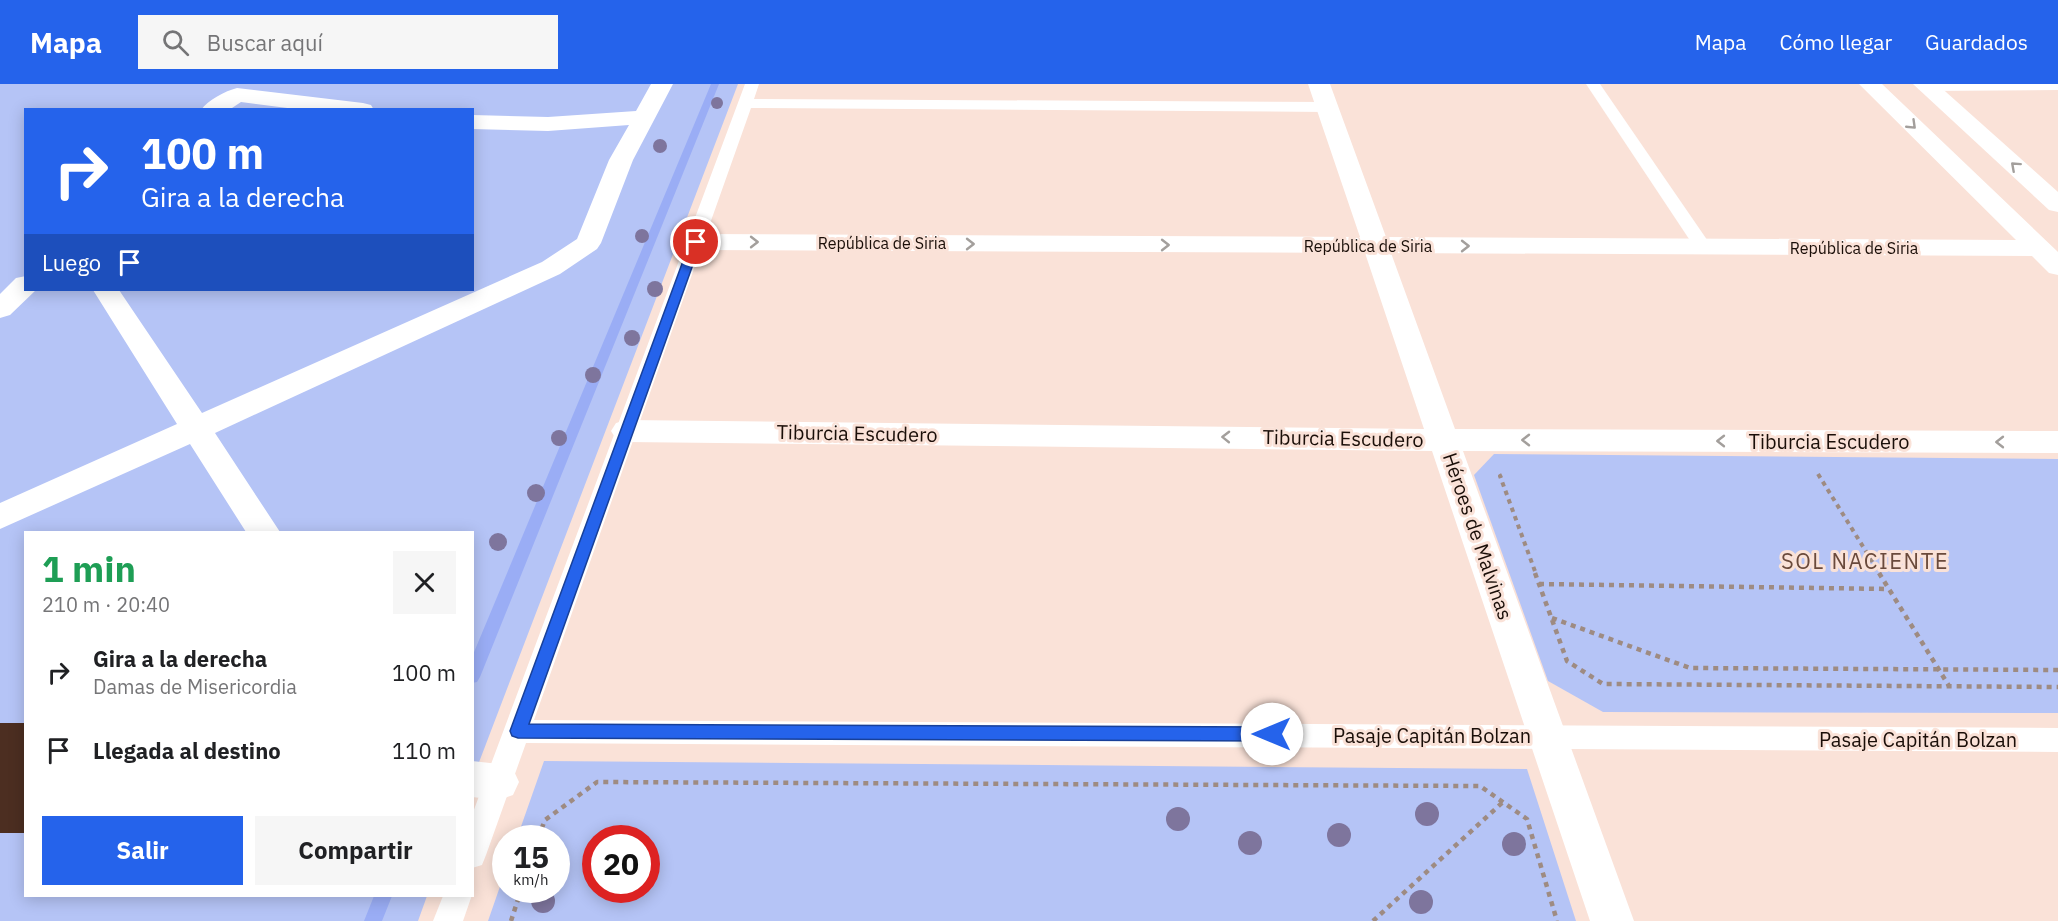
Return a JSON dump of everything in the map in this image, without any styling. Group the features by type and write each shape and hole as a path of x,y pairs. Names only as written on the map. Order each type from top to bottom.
{"street":[{"path":"0,517 551,268 573,255 588,243 621,160 662,84"},
{"path":"1870,84 2049,257"},
{"path":"1925,86 2058,205"},
{"path":"215,108 237,95 346,108"},
{"name":"Héroes de Malvinas","path":"1323,95 1612,921"},
{"path":"474,122 548,124 644,117"},
{"name":"República de Siria","path":"696,242 1703,247 2049,257"},
{"path":"0,309 24,286"},
{"path":"107,291 262,531"},
{"name":"Tiburcia Escudero","path":"627,431 1444,440 2058,442"}],"lane":[{"path":"1593,84 1703,247"},
{"path":"1925,86 2058,86"},
{"path":"474,844 486,781 518,731 749,94 1323,95"},
{"name":"Pasaje Capitán Bolzan","path":"518,731 2058,740"},
{"path":"448,921 458,897"}],"path":[{"path":"1827,471 1816,470 1949,686"},
{"path":"1508,471 1500,476 1567,661 1603,684 2058,687"},
{"path":"1539,584 1888,589"},
{"path":"1551,618 1690,668 2058,670"},
{"path":"543,825 545,819 597,782 1480,786 1527,819 1557,921"},
{"path":"1373,921 1503,802"},
{"path":"511,921 517,903"}],"shaded area":[{"path":"0,84 738,84 474,775 474,531 24,531 24,897 427,897 418,921 0,921"},
{"path":"1494,454 2058,459 2058,713 1603,712 1548,681 1474,475"},
{"path":"544,761 1527,769 1576,921 488,921 494,903 570,903 570,825 522,825"}],"building":[{"path":"0,723 24,723 24,833 0,833"}],"waterway":[{"path":"474,672 715,84"},
{"path":"373,921 383,897"}],"district":[{"name":"SOL NACIENTE","path":"1865,560"}],"route":[{"path":"696,242 518,731 1272,734"}]}
